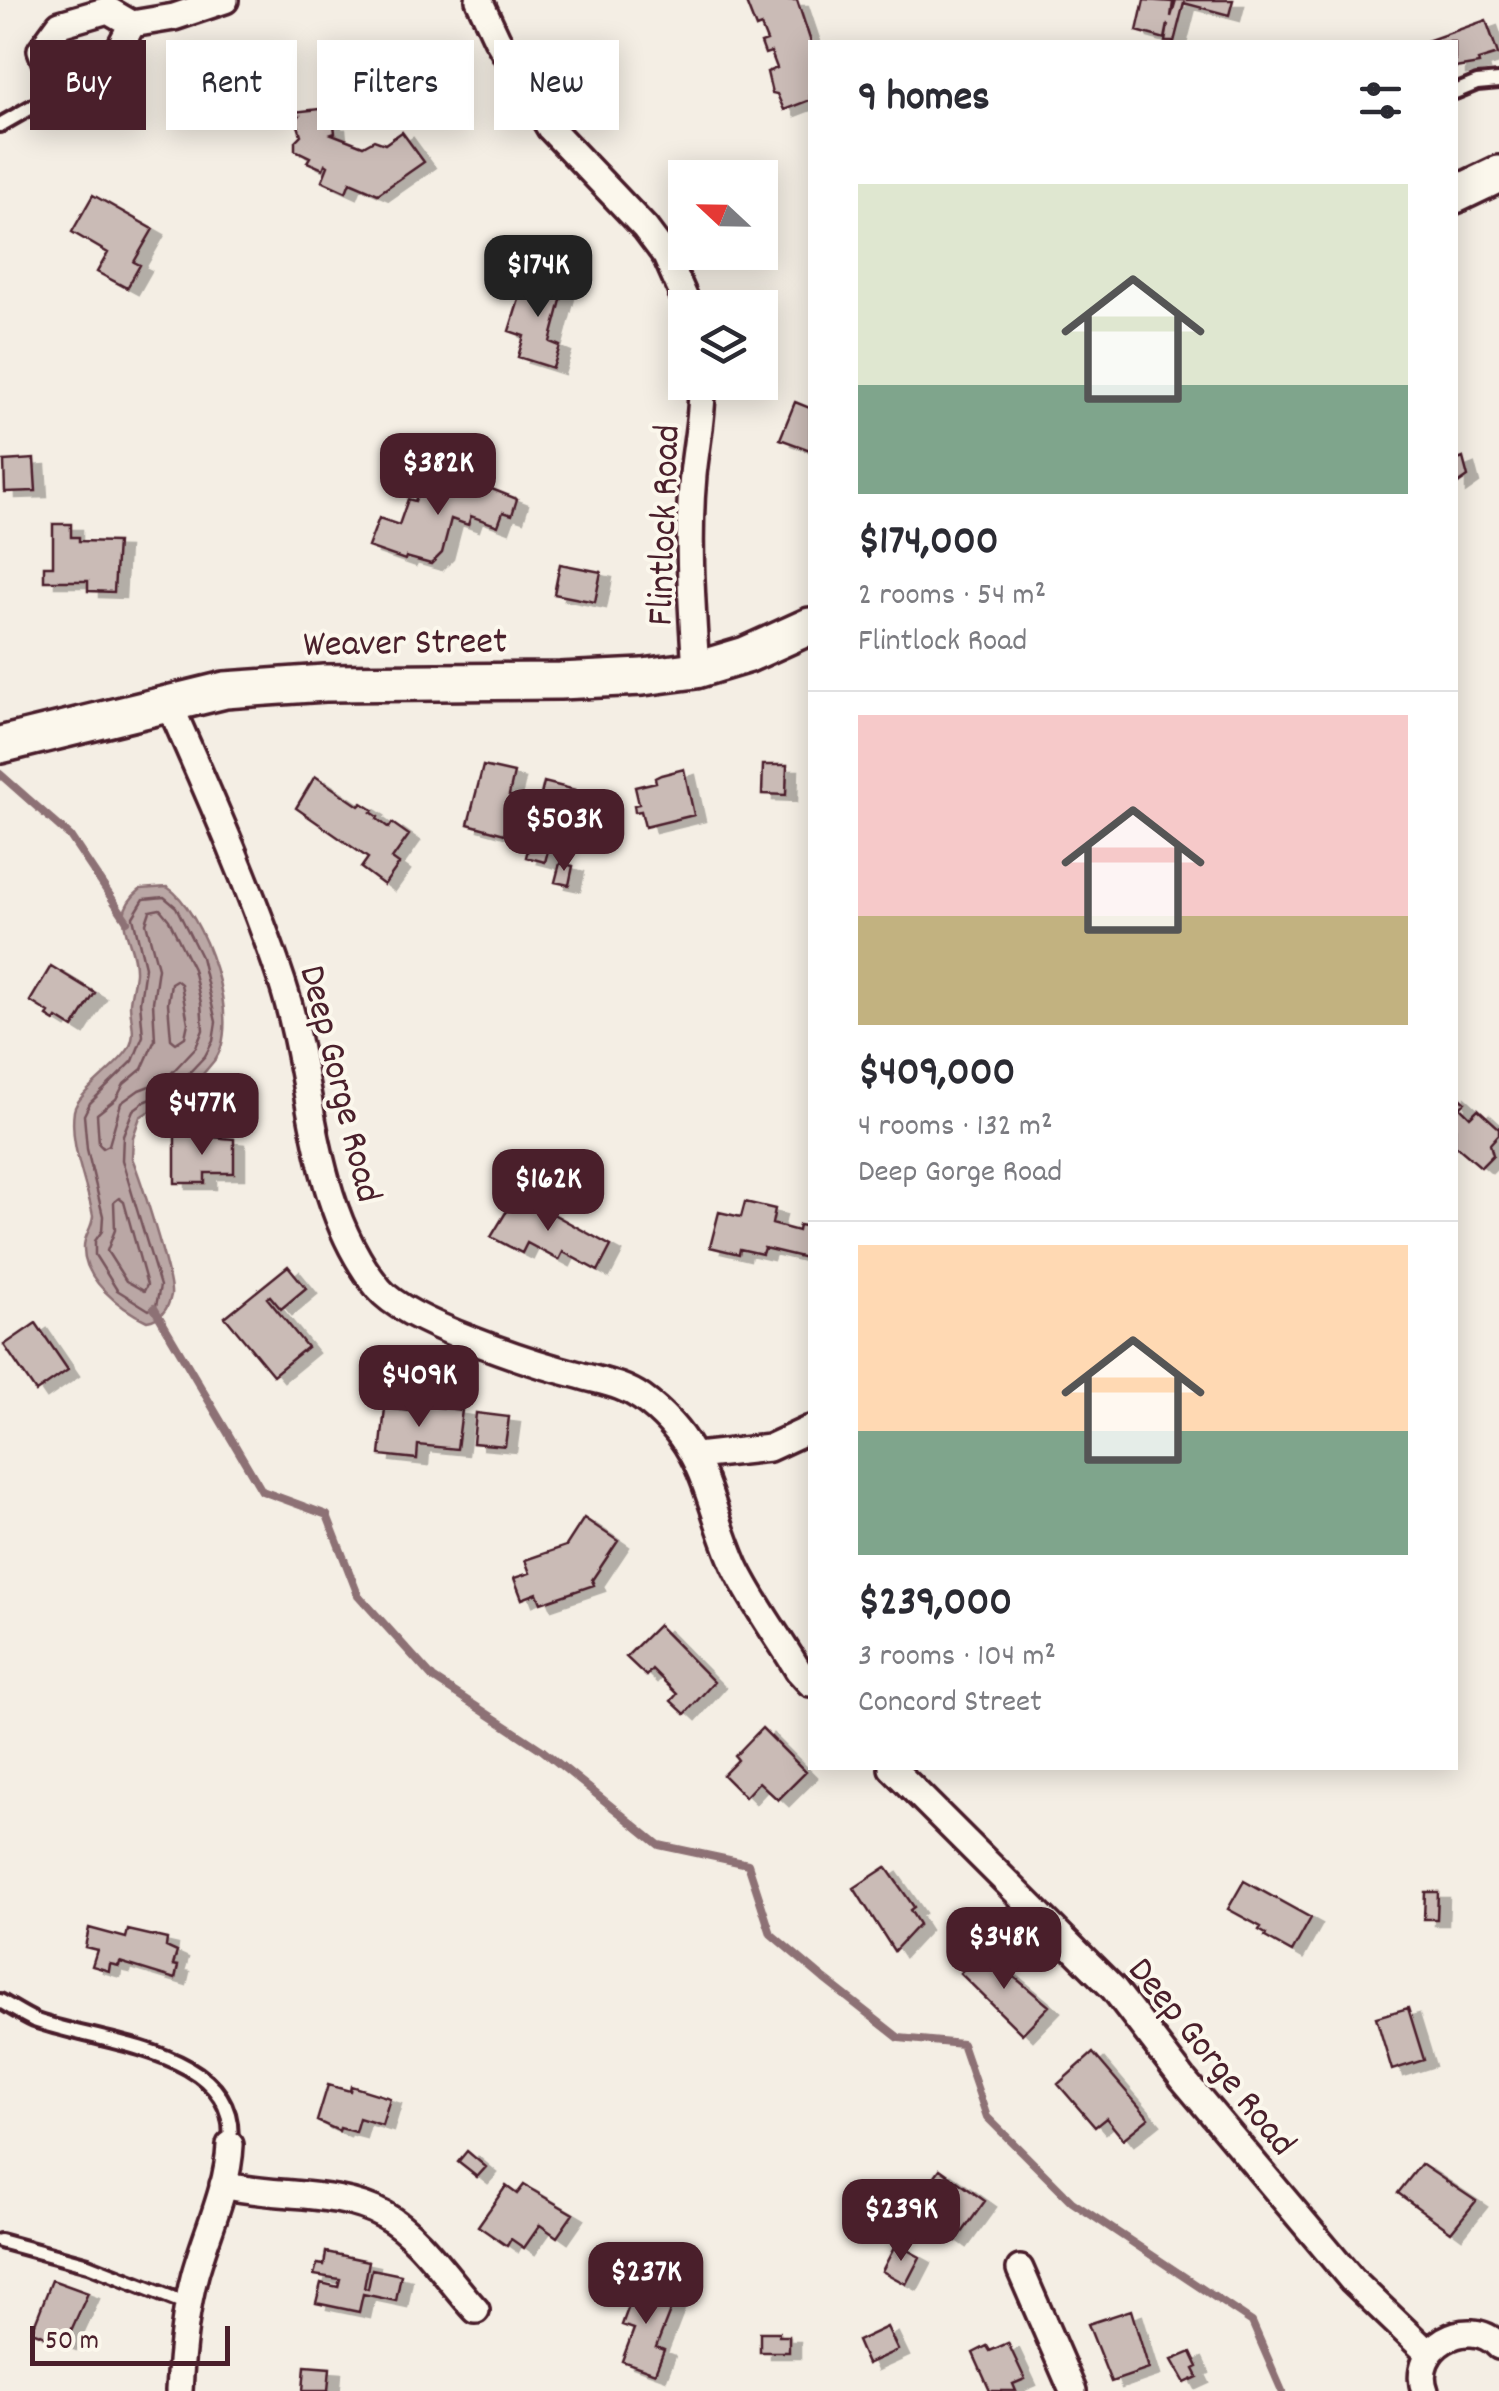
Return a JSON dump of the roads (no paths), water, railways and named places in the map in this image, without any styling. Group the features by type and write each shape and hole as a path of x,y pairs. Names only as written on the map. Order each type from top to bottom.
{"street":[{"path":"48,40 60,24 108,10 174,17 225,0"},
{"path":"479,0 496,39 550,128 645,228 666,256 681,290"},
{"path":"118,40 128,12"},
{"path":"1458,194 1499,174"},
{"name":"Flintlock Road","path":"696,670 690,536 702,400"},
{"name":"Weaver Street","path":"0,745 168,701 263,686 560,681 696,670 746,654 808,627"},
{"name":"Deep Gorge Road","path":"168,701 216,811 283,986 332,1205 350,1248 366,1273 383,1294 406,1310 526,1358 616,1384 641,1397 673,1424 696,1456 736,1568 808,1682"},
{"path":"696,1456 769,1448 808,1430"},
{"name":"Deep Gorge Road","path":"894,1770 1114,1988 1183,2079 1340,2265 1428,2354"},
{"path":"179,2391 194,2278 223,2185 230,2145"},
{"path":"223,2185 254,2192 342,2200 383,2214 406,2232 476,2310"},
{"path":"1020,2270 1073,2391"},
{"path":"1426,2391 1422,2372 1428,2354 1448,2337 1467,2332 1480,2334 1499,2346"}],"lane":[{"path":"1458,91 1477,82 1499,81"},
{"path":"0,126 30,108"},
{"path":"0,2002 34,2020 166,2058 188,2068 207,2080 227,2107 232,2128 230,2145"},
{"path":"0,2241 88,2264 190,2305"}],"water":[{"path":"167,887 181,899 206,942 216,969 224,1022 222,1045 213,1062 180,1097 140,1117 133,1137 132,1158 162,1250 171,1295 163,1313 147,1321 105,1292 85,1259 84,1243 93,1216 73,1124 77,1104 124,1055 131,1042 130,1003 135,973 125,910 141,889"}],"waterway":[{"path":"0,774 70,836 127,921"},
{"path":"154,1308 262,1491 327,1515 358,1595 433,1678 542,1750 659,1845 748,1864 771,1934 899,2038 962,2044 987,2117 1072,2202 1252,2322 1282,2391"}]}
